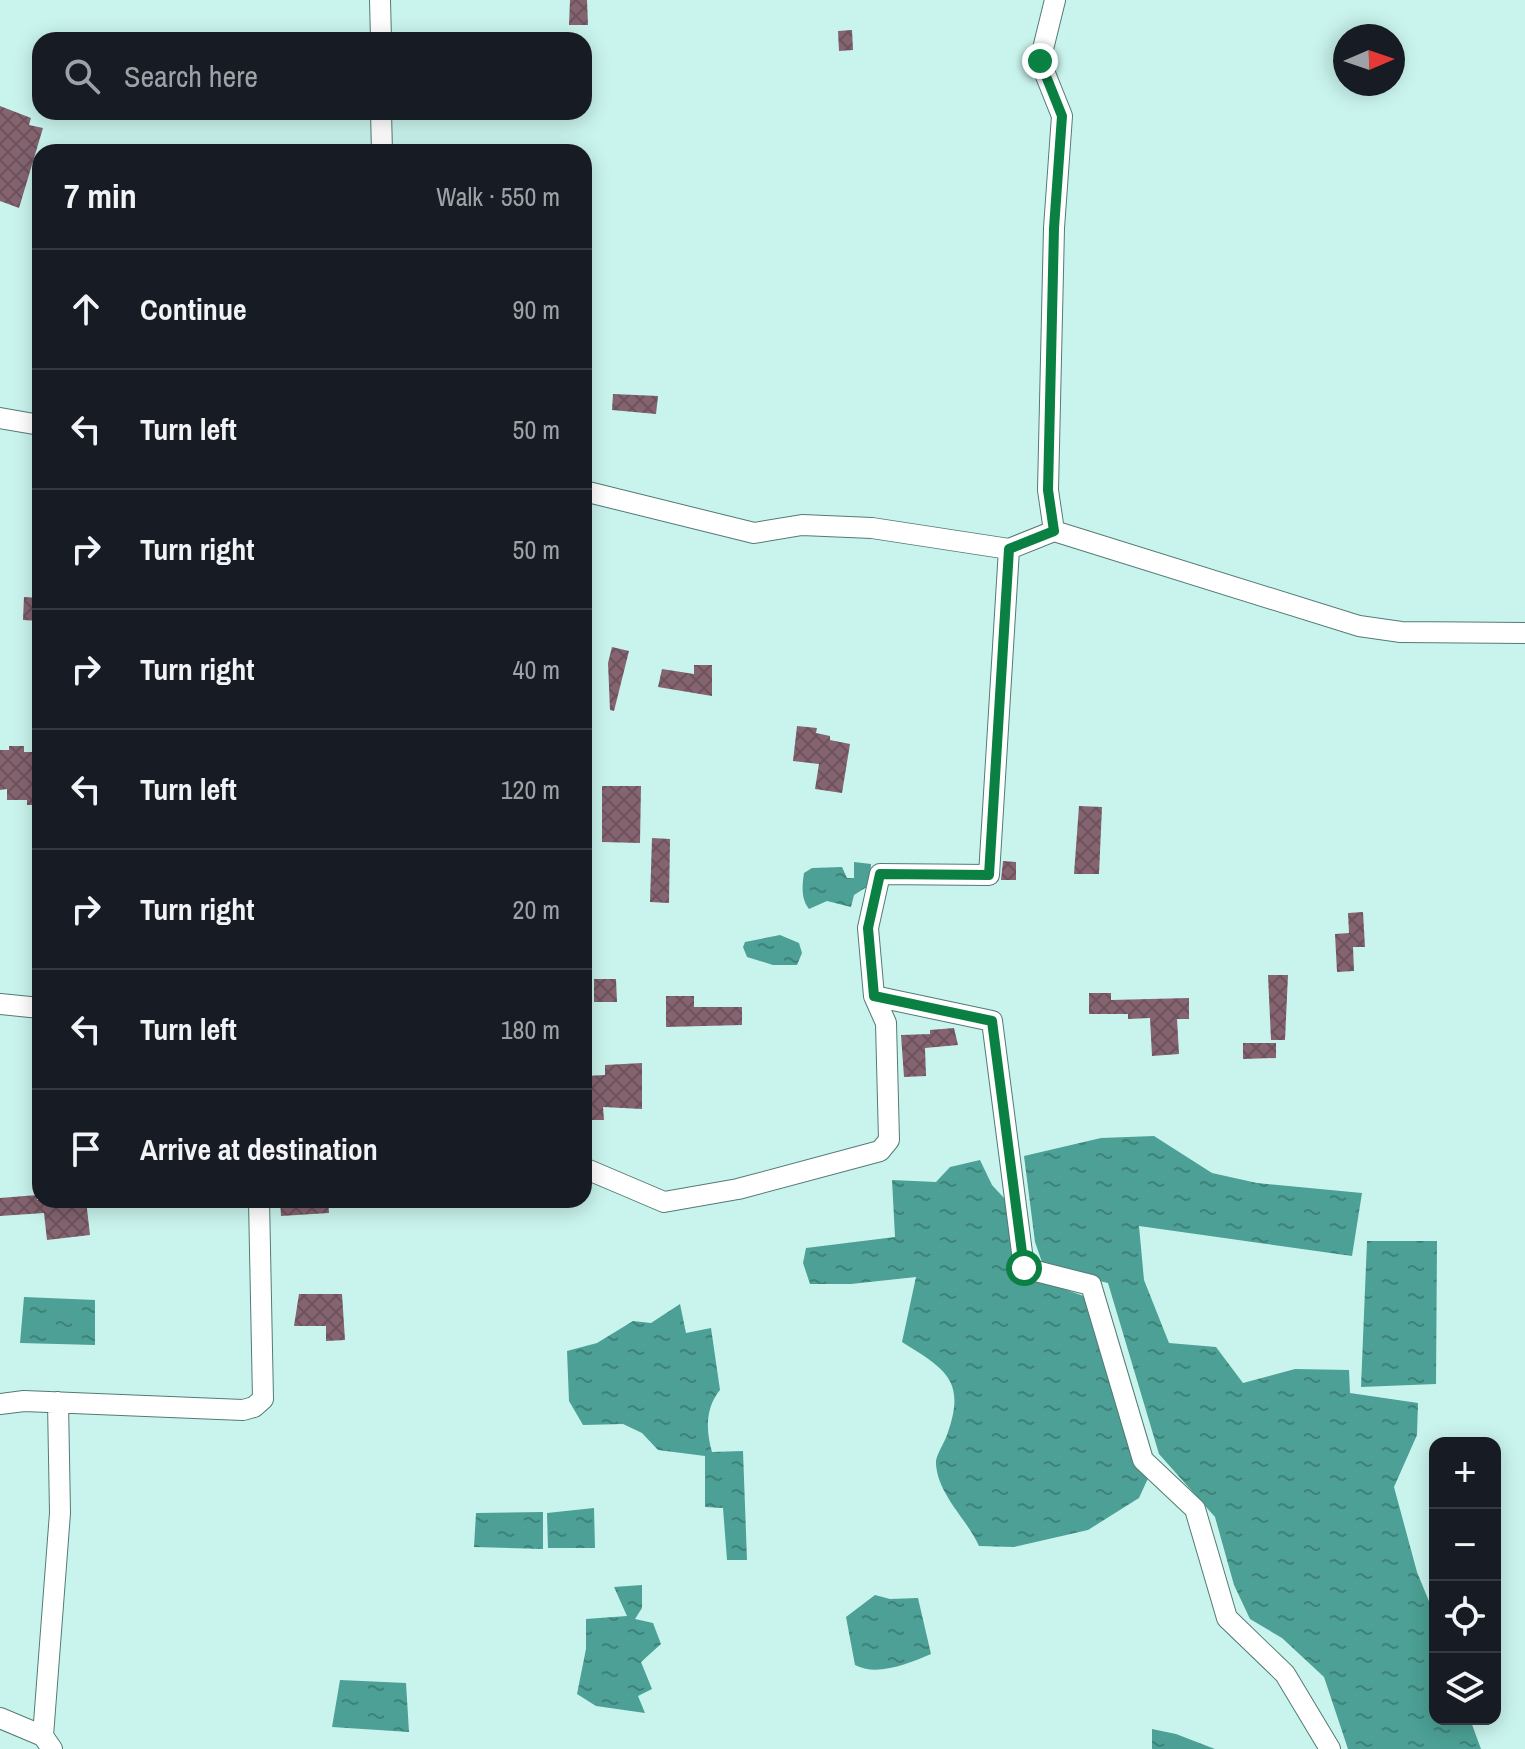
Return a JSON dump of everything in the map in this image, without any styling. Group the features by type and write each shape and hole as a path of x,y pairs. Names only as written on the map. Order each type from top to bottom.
{"street":[{"path":"380,0 381,32"},
{"path":"1054,531 1049,475 1054,228 1062,116 1040,61 1055,0"},
{"path":"381,120 382,144"},
{"path":"0,418 32,424"},
{"path":"592,493 661,513 754,533 802,525 872,528 1009,549 1054,531 1359,626 1401,632 1525,633"},
{"path":"592,1171 664,1202 738,1189 880,1151 889,1140 886,1023 874,996 868,928 880,874 989,875 1009,549"},
{"path":"874,996 992,1021 1024,1268 1091,1285 1143,1460 1195,1509 1227,1618 1285,1674 1330,1749"},
{"path":"0,1004 32,1007"},
{"path":"0,1404 58,1402 243,1410 263,1399 259,1208"},
{"path":"0,1718 47,1742 60,1513 58,1402"}],"water":[{"path":"854,862 871,864 870,885 854,895 851,907 827,901 809,909 803,897 804,873 812,868 842,867 847,878 854,878"},
{"path":"780,935 799,943 802,953 797,965 773,965 747,957 743,947 745,942"},
{"path":"1154,1136 1212,1173 1257,1183 1362,1193 1352,1256 1139,1226 1144,1280 1169,1343 1216,1347 1243,1383 1295,1369 1349,1370 1350,1393 1418,1403 1417,1435 1394,1487 1417,1572 1429,1601 1429,1725 1472,1725 1481,1749 1348,1749 1324,1677 1282,1638 1250,1619 1234,1585 1215,1517 1159,1454 1108,1283 1044,1268 1035,1242 1024,1156 1101,1138"},
{"path":"980,1160 992,1185 1015,1210 1027,1276 1095,1300 1150,1474 1139,1498 1088,1530 1014,1547 979,1546 947,1496 938,1475 936,1461 953,1416 953,1389 940,1369 902,1342 916,1277 851,1284 810,1284 803,1263 806,1248 895,1237 892,1180 936,1182 950,1167"},
{"path":"1367,1241 1437,1241 1436,1384 1361,1387"},
{"path":"24,1297 95,1300 95,1345 20,1343"},
{"path":"680,1304 686,1333 711,1328 720,1390 709,1412 709,1436 712,1452 743,1451 747,1560 727,1560 723,1508 705,1507 705,1456 658,1450 642,1433 623,1424 583,1425 569,1401 567,1351 597,1343 633,1321 651,1323"},
{"path":"594,1508 595,1548 548,1548 547,1513"},
{"path":"543,1512 543,1549 474,1547 476,1513"},
{"path":"642,1585 642,1608 635,1619 653,1623 661,1644 641,1662 652,1689 638,1696 645,1713 596,1706 577,1694 586,1649 586,1619 627,1616 614,1587"},
{"path":"875,1595 890,1599 918,1598 931,1654 904,1665 883,1669 873,1670 855,1665 846,1617"},
{"path":"340,1680 406,1683 409,1732 332,1727"},
{"path":"1152,1729 1176,1734 1215,1749 1152,1749"}],"building":[{"path":"570,0 587,0 588,25 569,25"},
{"path":"852,30 853,50 839,51 838,31"},
{"path":"0,106 31,118 29,125 43,128 38,144 32,144 32,165 19,208 0,201"},
{"path":"613,394 658,396 656,414 612,410"},
{"path":"24,597 32,598 32,621 23,620"},
{"path":"612,647 629,651 614,711 610,710 608,663"},
{"path":"694,665 712,665 712,696 658,687 662,669 694,674"},
{"path":"797,726 817,728 816,733 830,736 830,740 850,744 842,793 815,789 819,764 793,761"},
{"path":"9,746 24,746 24,752 32,752 32,805 27,805 27,800 7,800 7,789 0,790 0,750 9,750"},
{"path":"602,786 641,786 640,843 602,842"},
{"path":"1079,806 1102,807 1099,874 1074,874"},
{"path":"652,838 670,839 669,903 650,902"},
{"path":"1003,861 1016,862 1016,880 1001,880"},
{"path":"1363,912 1365,947 1353,947 1354,971 1337,972 1335,934 1349,933 1348,913"},
{"path":"1268,975 1288,975 1285,1040 1271,1040"},
{"path":"594,979 616,979 617,1002 594,1002"},
{"path":"1089,993 1111,993 1111,1000 1189,998 1189,1019 1177,1019 1179,1054 1152,1056 1150,1018 1128,1019 1128,1014 1089,1014"},
{"path":"666,996 694,996 694,1007 742,1007 742,1025 666,1027"},
{"path":"954,1028 958,1045 925,1048 926,1076 904,1077 901,1035 930,1034 930,1030"},
{"path":"1243,1043 1276,1043 1276,1058 1243,1059"},
{"path":"642,1063 642,1109 603,1107 604,1120 592,1120 592,1076 605,1075 605,1065"},
{"path":"32,1195 32,1208 87,1208 90,1235 47,1240 44,1213 0,1216 0,1198"},
{"path":"280,1208 329,1208 329,1213 281,1216"},
{"path":"299,1294 342,1294 345,1340 326,1341 326,1326 294,1326"}],"route":[{"path":"1024,1268 992,1021 874,996 868,928 880,874 989,875 1009,549 1054,531 1048,490 1054,228 1062,116 1040,61"}]}
